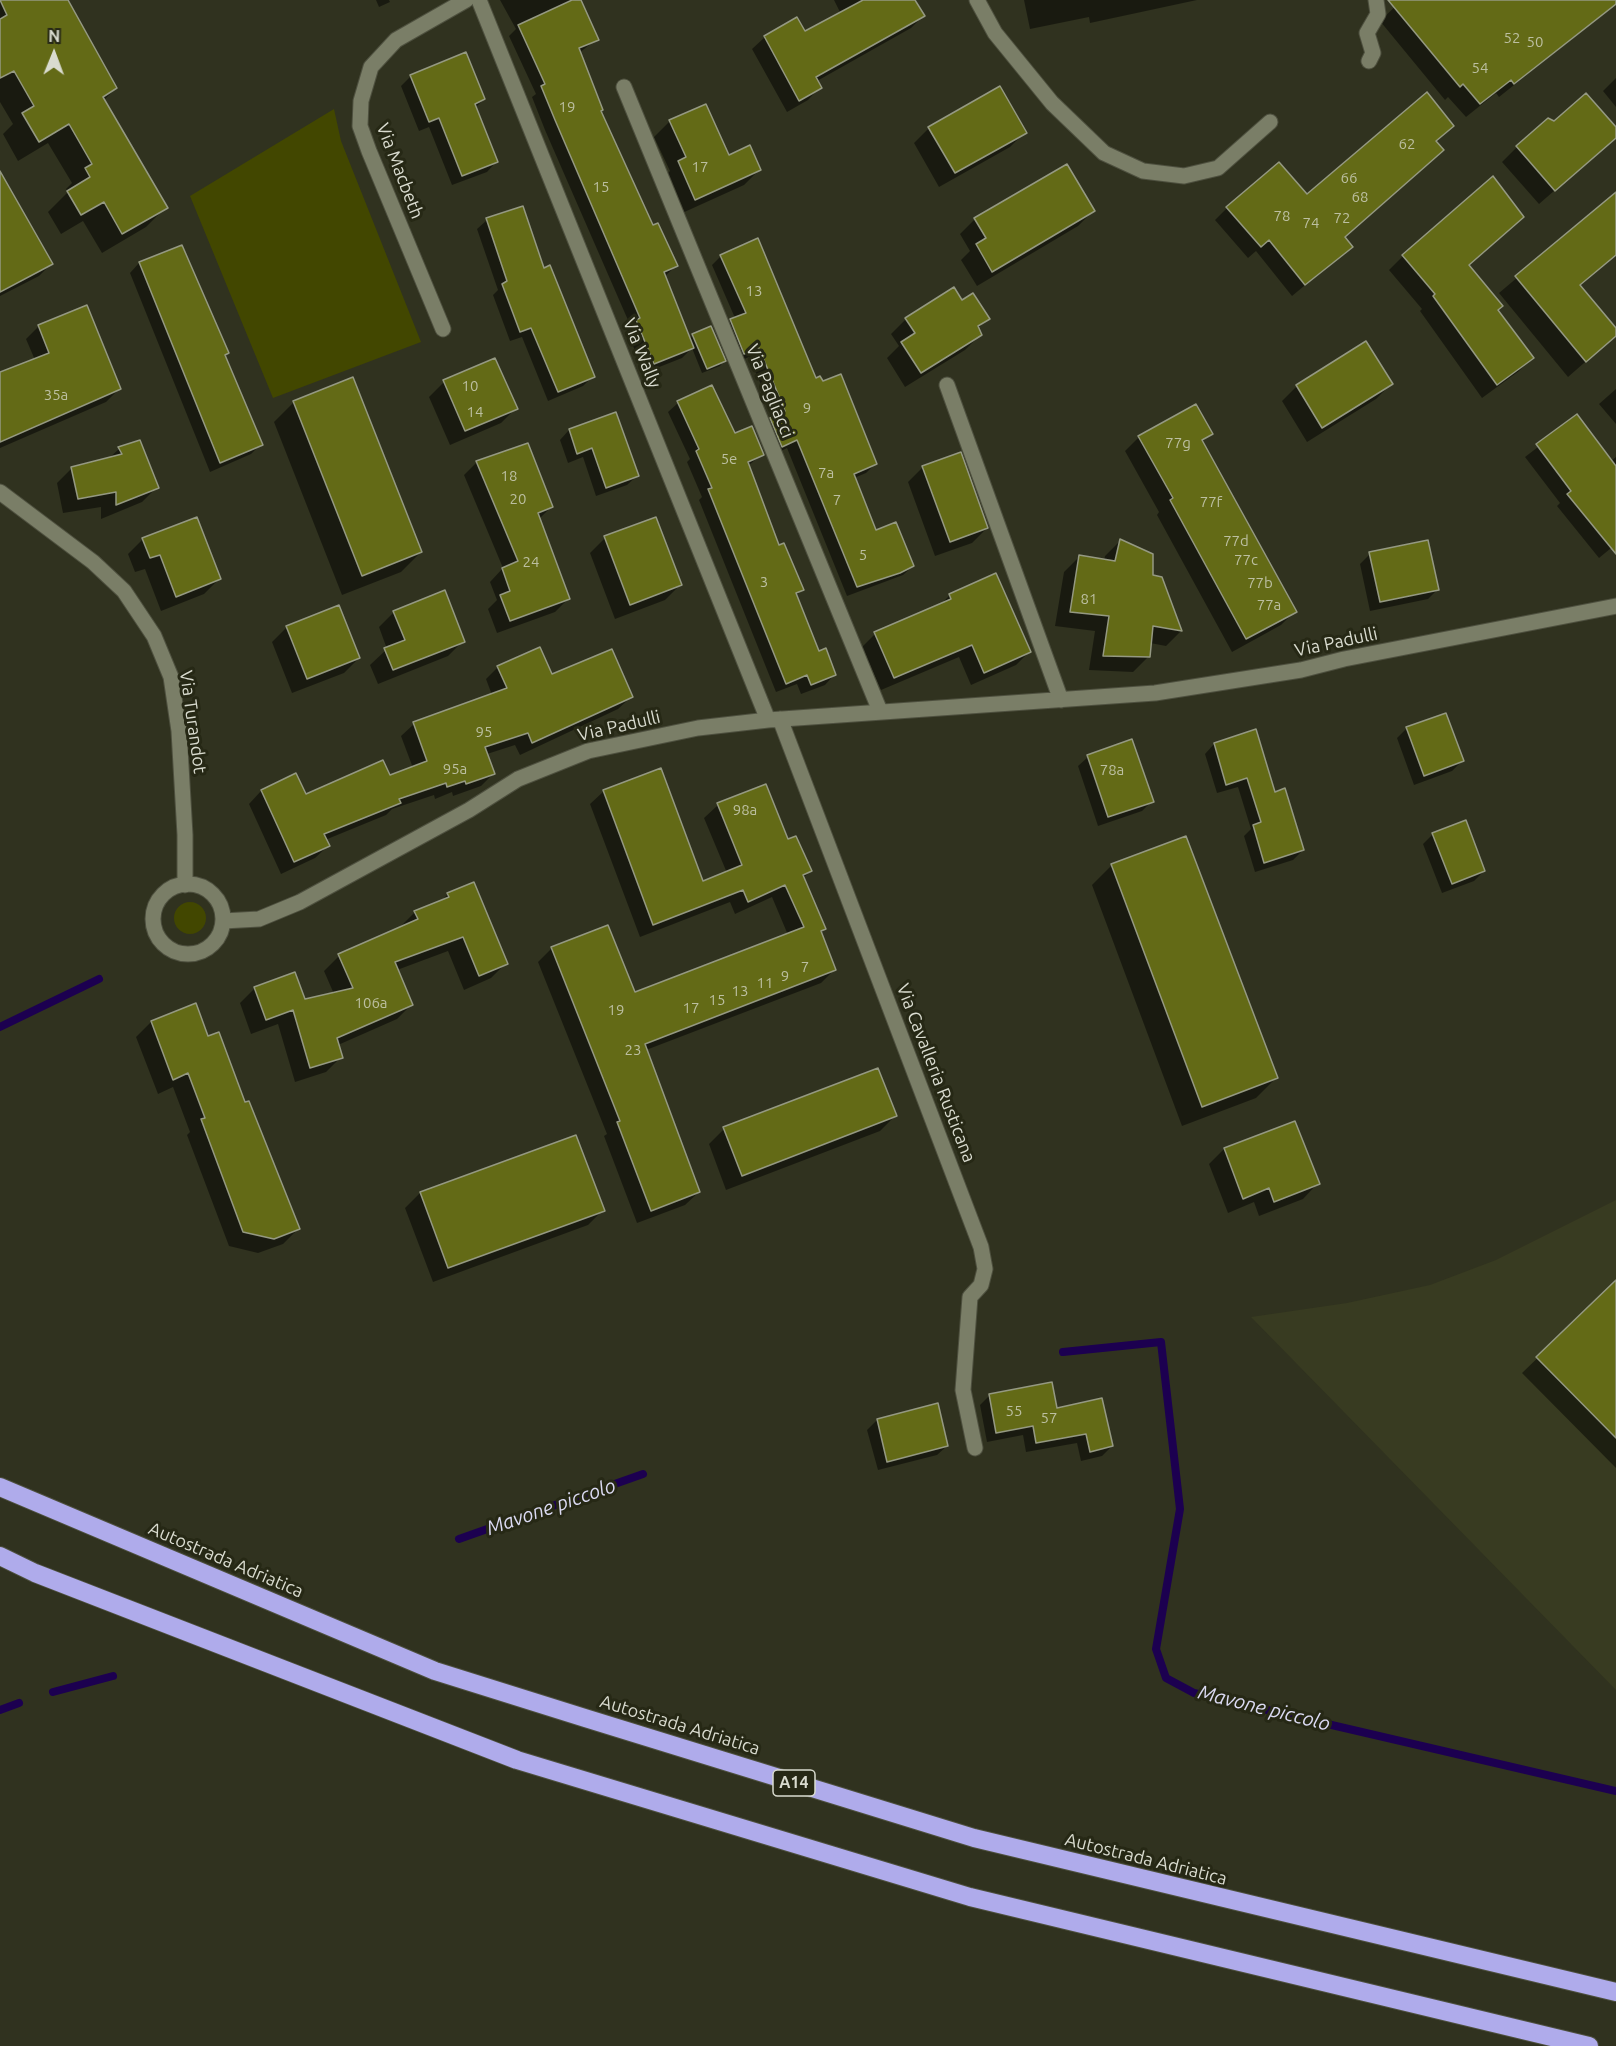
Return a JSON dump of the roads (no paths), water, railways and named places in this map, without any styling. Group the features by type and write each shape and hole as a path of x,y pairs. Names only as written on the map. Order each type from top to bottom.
{"highway":[{"name":"Autostrada Adriatica","path":"0,1487 435,1671 974,1838 1616,1992"},
{"path":"0,1556 35,1573 517,1760 970,1897 1589,2046"}],"street":[{"name":"Via Macbeth","path":"443,329 360,126 361,101 371,67 396,40 466,0"},
{"name":"Via Wally","path":"479,0 774,720"},
{"path":"977,0 995,33 1052,102 1104,153 1143,171 1184,176 1218,168 1270,122"},
{"path":"1369,62 1373,53 1367,33 1378,14 1376,0"},
{"name":"Via Pagliacci","path":"624,87 880,711"},
{"path":"947,385 1061,700"},
{"name":"Via Turandot","path":"0,492 93,562 124,591 154,636 171,677 178,731 185,835 185,885"},
{"name":"Via Padulli","path":"223,921 259,919 300,902 469,810 519,779 588,751 698,728 774,720 1155,693 1301,670 1616,606"},
{"name":"Via Cavalleria Rusticana","path":"774,720 981,1247 985,1269 981,1285 970,1297 963,1390 975,1448"},
{"path":"185,885 202,888 217,898 223,921 216,940 200,952 183,954 166,946 156,931 154,910 165,893 185,885"}],"waterway":[{"name":"Mavone piccolo","path":"0,1027 99,979"},
{"name":"Mavone piccolo","path":"1063,1352 1161,1342 1180,1509 1156,1649 1166,1678 1194,1693 1616,1791"},
{"name":"Mavone piccolo","path":"459,1539 643,1474"},
{"name":"Mavone piccolo","path":"53,1692 113,1676"},
{"name":"Mavone piccolo","path":"0,1710 19,1703"}]}
